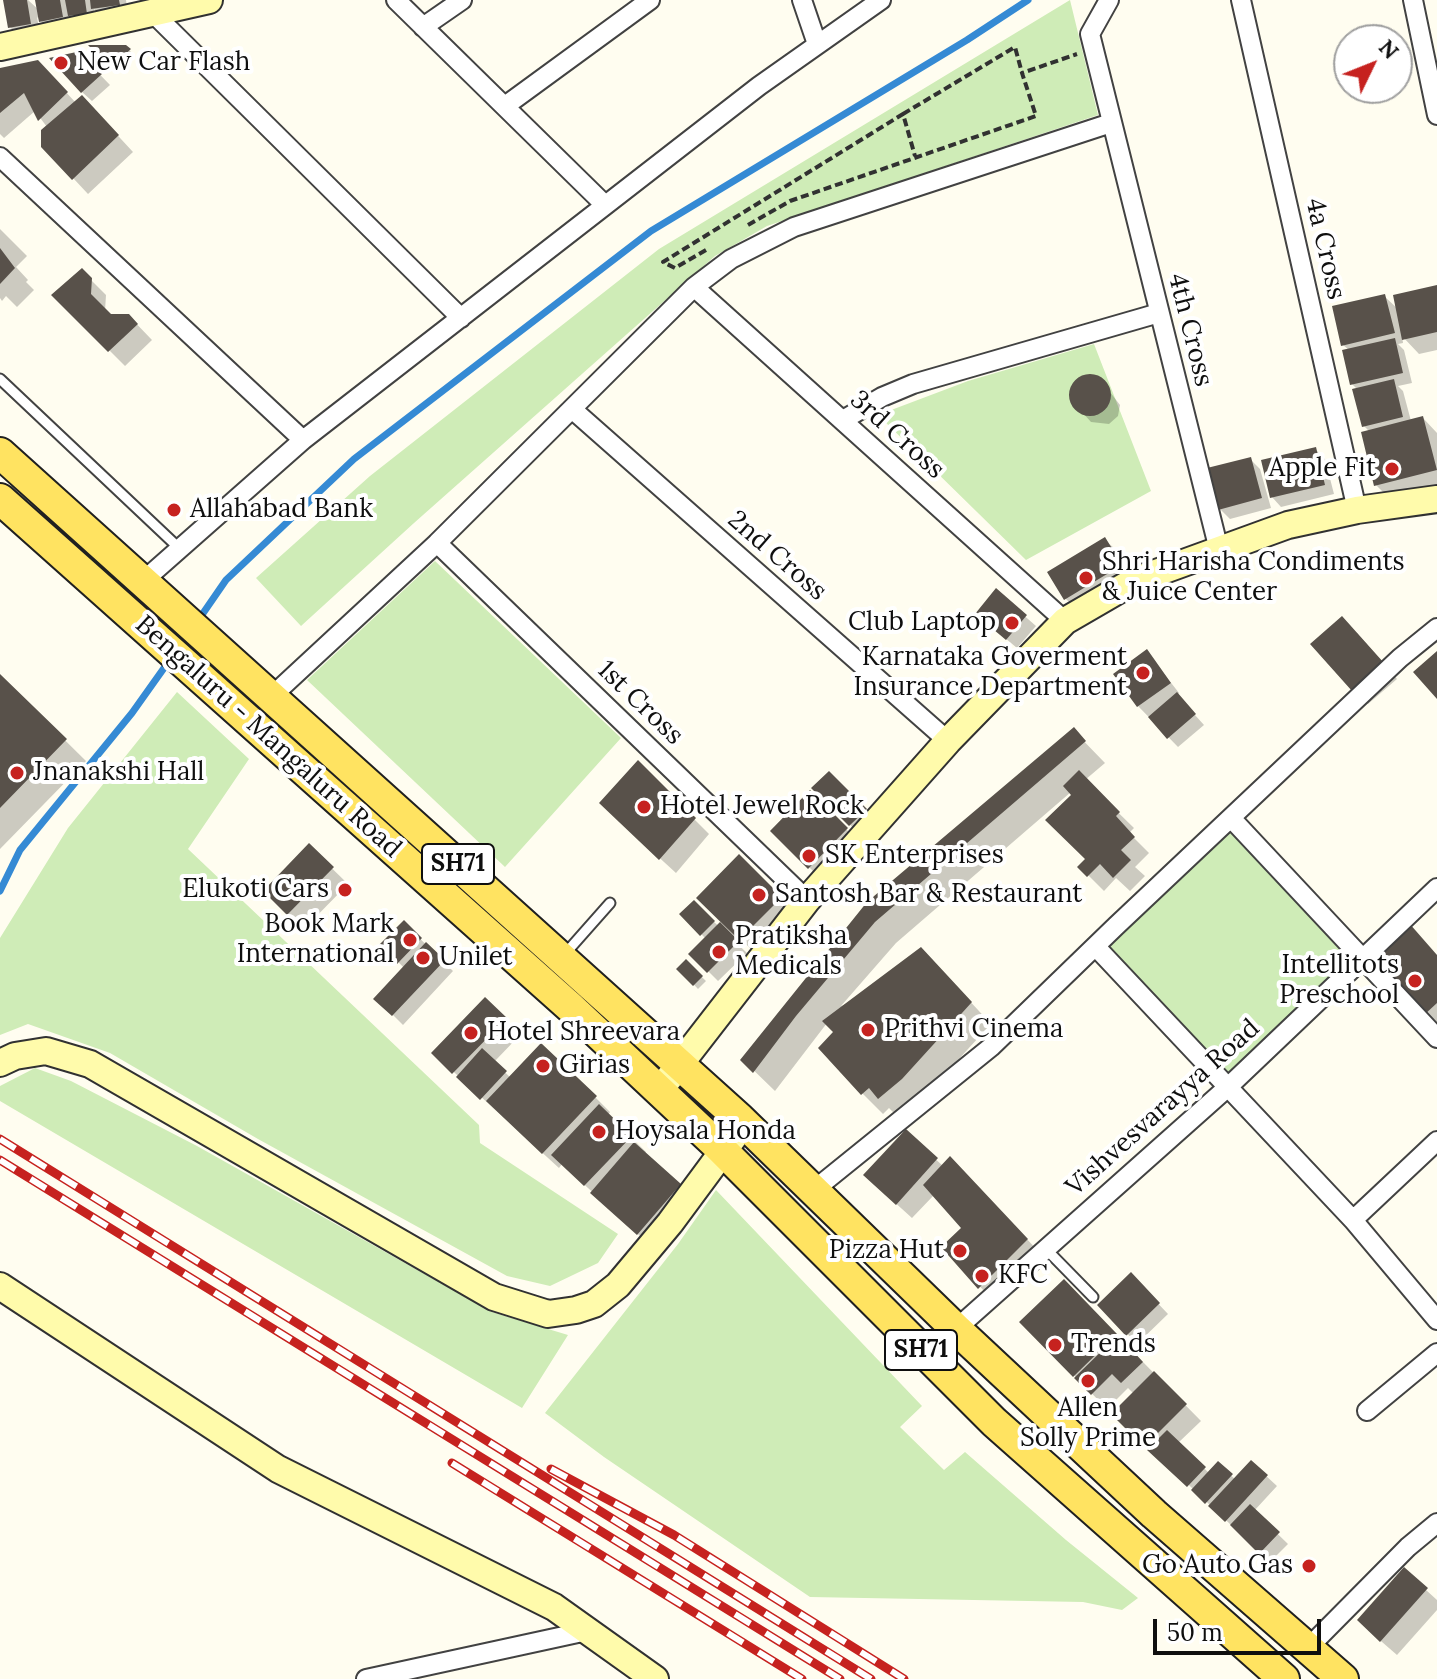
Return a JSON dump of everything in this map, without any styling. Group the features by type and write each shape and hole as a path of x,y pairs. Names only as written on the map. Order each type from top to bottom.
{"main road":[{"name":"Bengaluru - Mangaluru Road","path":"0,453 679,1065"},
{"name":"Bengaluru - Mangaluru Road","path":"0,499 570,1007 659,1091"},
{"path":"119,604 152,591"},
{"name":"SH71","path":"679,1065 744,1123 956,1329 1154,1514 1343,1679"},
{"name":"SH71","path":"659,1091 1006,1432 1284,1679"},
{"path":"928,1356 956,1329"}],"street":[{"path":"0,47 209,0"},
{"path":"396,0 605,205"},
{"path":"423,27 462,0"},
{"path":"505,106 650,0"},
{"path":"802,0 817,44"},
{"path":"152,591 180,549 303,440 605,205 817,44 881,0"},
{"name":"4th Cross","path":"1109,0 1090,34 1219,550"},
{"name":"4a Cross","path":"1241,0 1357,510"},
{"path":"1413,0 1437,115"},
{"path":"154,14 461,318"},
{"path":"272,696 437,543 694,287 731,259 794,227 1111,123"},
{"path":"0,157 303,440"},
{"name":"3rd Cross","path":"694,287 1065,621"},
{"path":"843,420 882,397 913,384 1159,313"},
{"name":"2nd Cross","path":"572,409 948,741"},
{"path":"659,1091 807,900 948,741 1065,621 1134,581 1288,525 1357,510 1437,499"},
{"name":"1st Cross","path":"437,543 807,900"},
{"path":"814,1190 991,1047 1400,658 1437,628"},
{"path":"1231,818 1437,1038"},
{"name":"Vishvesvarayya Road","path":"956,1329 1228,1087 1437,888"},
{"path":"1096,947 1353,1220 1437,1320"},
{"path":"0,1063 15,1056 46,1051 90,1064 494,1297 548,1314 594,1304 618,1285 670,1223 744,1123"},
{"path":"1353,1220 1437,1141"},
{"path":"0,1286 278,1469 554,1607 655,1679"},
{"path":"1367,1411 1437,1353"},
{"path":"1308,1648 1408,1547 1437,1523"},
{"path":"366,1679 587,1631"}],"lane":[{"path":"0,379 180,549"},
{"path":"562,958 610,903"},
{"path":"1046,1249 1093,1297"}],"path":[{"path":"713,246 675,268 663,262 1015,47 1036,116 790,201 739,231"},
{"path":"1022,73 1083,52"},
{"path":"903,114 915,156"}],"green space":[{"path":"1070,0 1098,115 767,226 715,256 301,626 256,578 370,476 659,249"},
{"path":"1094,344 1151,491 1026,560 878,415 968,381"},
{"path":"435,561 621,738 505,867 307,680"},
{"path":"177,692 249,759 188,849 479,1125 480,1143 618,1234 598,1263 550,1286 507,1276 258,1139 110,1053 28,1024 0,1035 0,938 68,828"},
{"path":"1231,830 1352,959 1227,1076 1106,950"},
{"path":"35,1068 71,1081 197,1146 492,1312 568,1335 522,1408 0,1101 0,1086"},
{"path":"716,1190 922,1406 900,1427 944,1470 965,1452 1138,1598 1122,1610 1083,1602 810,1597 604,1457 545,1413 678,1244"}],"building":[{"path":"3,0 27,0 31,24 8,28"},
{"path":"35,0 60,0 63,17 39,22"},
{"path":"65,0 85,0 87,14 68,16"},
{"path":"90,0 119,0 120,5 91,9"},
{"path":"88,45 126,45 131,49 110,68"},
{"path":"81,51 102,74 81,93 49,58"},
{"path":"38,60 68,92 38,121 24,93 0,113 0,68"},
{"path":"82,95 119,135 72,180 41,147 41,130"},
{"path":"0,248 15,268 0,284"},
{"path":"82,268 92,278 91,294 111,314 129,314 138,324 108,352 51,295"},
{"path":"1437,285 1437,332 1402,340 1393,295"},
{"path":"1385,294 1395,333 1341,346 1332,306"},
{"path":"1395,338 1403,373 1350,385 1342,350"},
{"path":"1090,374 1105,380 1111,395 1105,410 1090,416 1075,410 1069,395 1075,380"},
{"path":"1394,379 1403,417 1362,427 1352,389"},
{"path":"1423,416 1437,470 1374,486 1361,432"},
{"path":"1316,447 1325,485 1270,498 1261,460"},
{"path":"1251,457 1262,498 1218,510 1207,468"},
{"path":"1105,537 1122,565 1064,600 1047,572"},
{"path":"996,588 1027,615 1006,640 975,614"},
{"path":"1342,616 1384,663 1352,691 1310,644"},
{"path":"1147,649 1171,683 1137,707 1113,674"},
{"path":"1437,651 1437,699 1413,672"},
{"name":"Jnanakshi Hall","path":"0,674 67,739 0,808"},
{"path":"1177,692 1196,714 1167,739 1148,717"},
{"path":"1074,727 1086,741 875,922 753,1073 740,1060 867,902"},
{"path":"638,760 696,818 659,860 599,803"},
{"path":"1079,770 1120,812 1116,816 1135,837 1121,850 1131,860 1113,878 1100,864 1087,877 1077,867 1085,859 1045,820 1071,795 1063,786"},
{"path":"829,771 867,809 849,826 811,788"},
{"path":"810,790 848,828 808,869 770,831"},
{"path":"309,843 334,867 287,915 263,891"},
{"path":"739,854 782,897 739,940 696,898"},
{"path":"694,900 715,921 700,936 679,914"},
{"path":"404,920 422,938 397,964 379,945"},
{"path":"720,922 739,941 707,973 688,954"},
{"name":"Intellitots Preschool","path":"1409,923 1437,955 1437,1003 1424,1015 1372,959"},
{"path":"426,942 445,960 392,1016 373,999"},
{"path":"921,947 972,1002 902,1079 878,1099 869,1088 861,1095 818,1048 833,1032 822,1021"},
{"path":"686,959 703,976 693,986 676,969"},
{"path":"485,997 507,1018 452,1074 431,1053"},
{"path":"541,1043 597,1096 542,1154 486,1101"},
{"path":"482,1048 507,1071 480,1100 456,1077"},
{"path":"599,1104 632,1136 584,1186 551,1155"},
{"path":"906,1129 938,1158 896,1205 863,1175"},
{"path":"634,1142 681,1184 637,1235 590,1193"},
{"path":"950,1156 1028,1239 978,1289 941,1247 961,1228 923,1185"},
{"path":"1131,1272 1160,1303 1126,1336 1097,1305"},
{"path":"1064,1279 1117,1334 1073,1377 1019,1322"},
{"path":"1118,1335 1143,1362 1121,1383 1112,1374 1091,1395 1074,1378"},
{"path":"1154,1371 1187,1404 1144,1447 1111,1414"},
{"path":"1167,1430 1206,1467 1187,1487 1147,1450"},
{"path":"1251,1460 1268,1475 1225,1522 1208,1506"},
{"path":"1218,1461 1233,1474 1205,1504 1191,1490"},
{"path":"1250,1504 1280,1532 1259,1554 1230,1525"},
{"path":"1404,1567 1428,1588 1380,1642 1357,1620"}],"waterway":[{"path":"197,622 226,580 354,459 651,231 1028,0"},
{"path":"0,891 20,850 132,713 169,661"}],"railway":[{"path":"0,1139 871,1679"},
{"path":"0,1160 840,1679"},
{"path":"452,1463 802,1679"},
{"path":"551,1469 674,1535 904,1679"}],"place":[{"name":"New Car Flash","path":"61,63"},
{"name":"Apple Fit","path":"1392,469"},
{"name":"Allahabad Bank","path":"174,510"},
{"name":"Shri Harisha Condiments & Juice Center","path":"1086,578"},
{"name":"Club Laptop","path":"1012,623"},
{"name":"Karnataka Goverment Insurance Department","path":"1143,673"},
{"name":"Jnanakshi Hall","path":"17,773"},
{"name":"Hotel Jewel Rock","path":"644,807"},
{"name":"SK Enterprises","path":"809,856"},
{"name":"Elukoti Cars","path":"345,890"},
{"name":"Santosh Bar & Restaurant","path":"759,895"},
{"name":"Book Mark International","path":"410,940"},
{"name":"Pratiksha Medicals","path":"719,952"},
{"name":"Unilet","path":"423,958"},
{"name":"Intellitots Preschool","path":"1415,981"},
{"name":"Prithvi Cinema","path":"868,1030"},
{"name":"Hotel Shreevara","path":"471,1033"},
{"name":"Girias","path":"543,1066"},
{"name":"Hoysala Honda","path":"599,1132"},
{"name":"Pizza Hut","path":"960,1251"},
{"name":"KFC","path":"982,1276"},
{"name":"Trends","path":"1055,1345"},
{"name":"Allen Solly Prime","path":"1088,1381"},
{"name":"Go Auto Gas","path":"1309,1566"}]}
